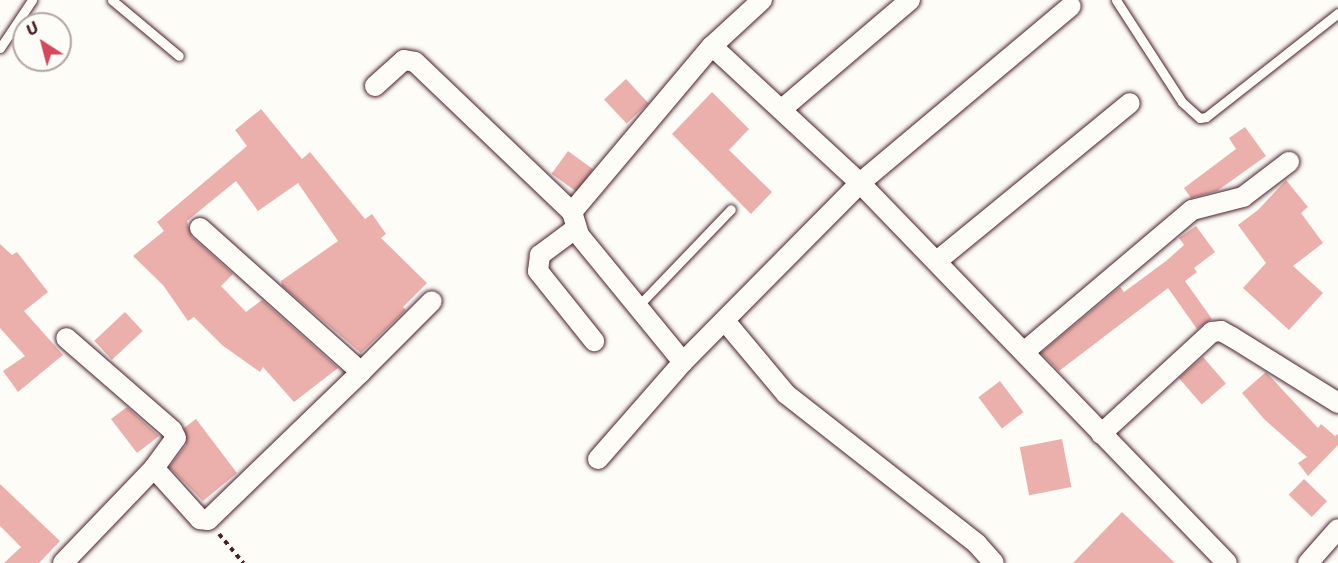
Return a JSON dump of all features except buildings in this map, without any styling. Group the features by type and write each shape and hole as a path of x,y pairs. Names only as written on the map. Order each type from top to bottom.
{"street":[{"path":"594,341 538,271 540,255 574,220 712,46 762,0"},
{"path":"782,109 910,0"},
{"path":"598,459 683,362 860,183 1071,6"},
{"path":"712,46 860,183 1227,563"},
{"path":"375,86 404,60 415,62 574,220 683,362"},
{"path":"937,261 1130,104"},
{"path":"1024,352 1186,214 1208,203 1243,197 1289,162"},
{"path":"200,228 361,372"},
{"path":"154,468 200,519 208,520 432,301"},
{"path":"725,321 786,394 977,544 994,563"},
{"path":"1101,434 1212,332 1221,331 1338,403"},
{"path":"63,563 154,468 176,434 66,338"},
{"path":"1308,563 1338,529"}],"lane":[{"path":"0,48 32,0"},
{"path":"112,0 180,56"},
{"path":"1116,0 1182,102 1200,118 1206,117 1338,14"},
{"path":"638,306 731,209"}],"path":[{"path":"208,520 243,563"}]}
